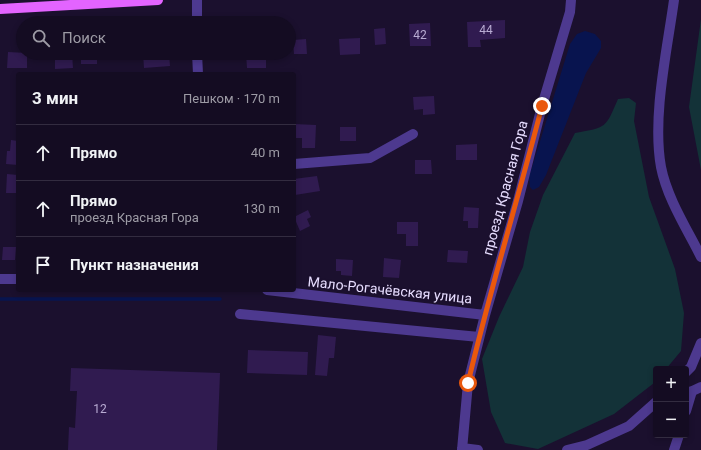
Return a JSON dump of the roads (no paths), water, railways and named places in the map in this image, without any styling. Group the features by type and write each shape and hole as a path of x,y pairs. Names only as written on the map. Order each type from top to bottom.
{"main road":[{"path":"0,8 108,1 158,0"}],"street":[{"path":"197,16 198,0"},
{"name":"проезд Красная Гора","path":"462,449 468,383 479,337 518,201 542,106 570,12 571,0"},
{"path":"674,0 658,130 661,168 672,198 701,257"},
{"path":"197,60 198,72"},
{"path":"296,164 370,158 413,134"},
{"path":"0,279 16,279"},
{"name":"Мало-Рогачёвская улица","path":"284,292 485,315"},
{"path":"240,314 479,337"},
{"path":"689,369 701,344"},
{"path":"689,402 693,391"},
{"path":"629,426 653,405"},
{"path":"568,450 583,447 629,426 653,413"},
{"path":"674,450 677,438"},
{"path":"462,449 478,450"}],"waterway":[{"path":"0,299 220,299"}]}
